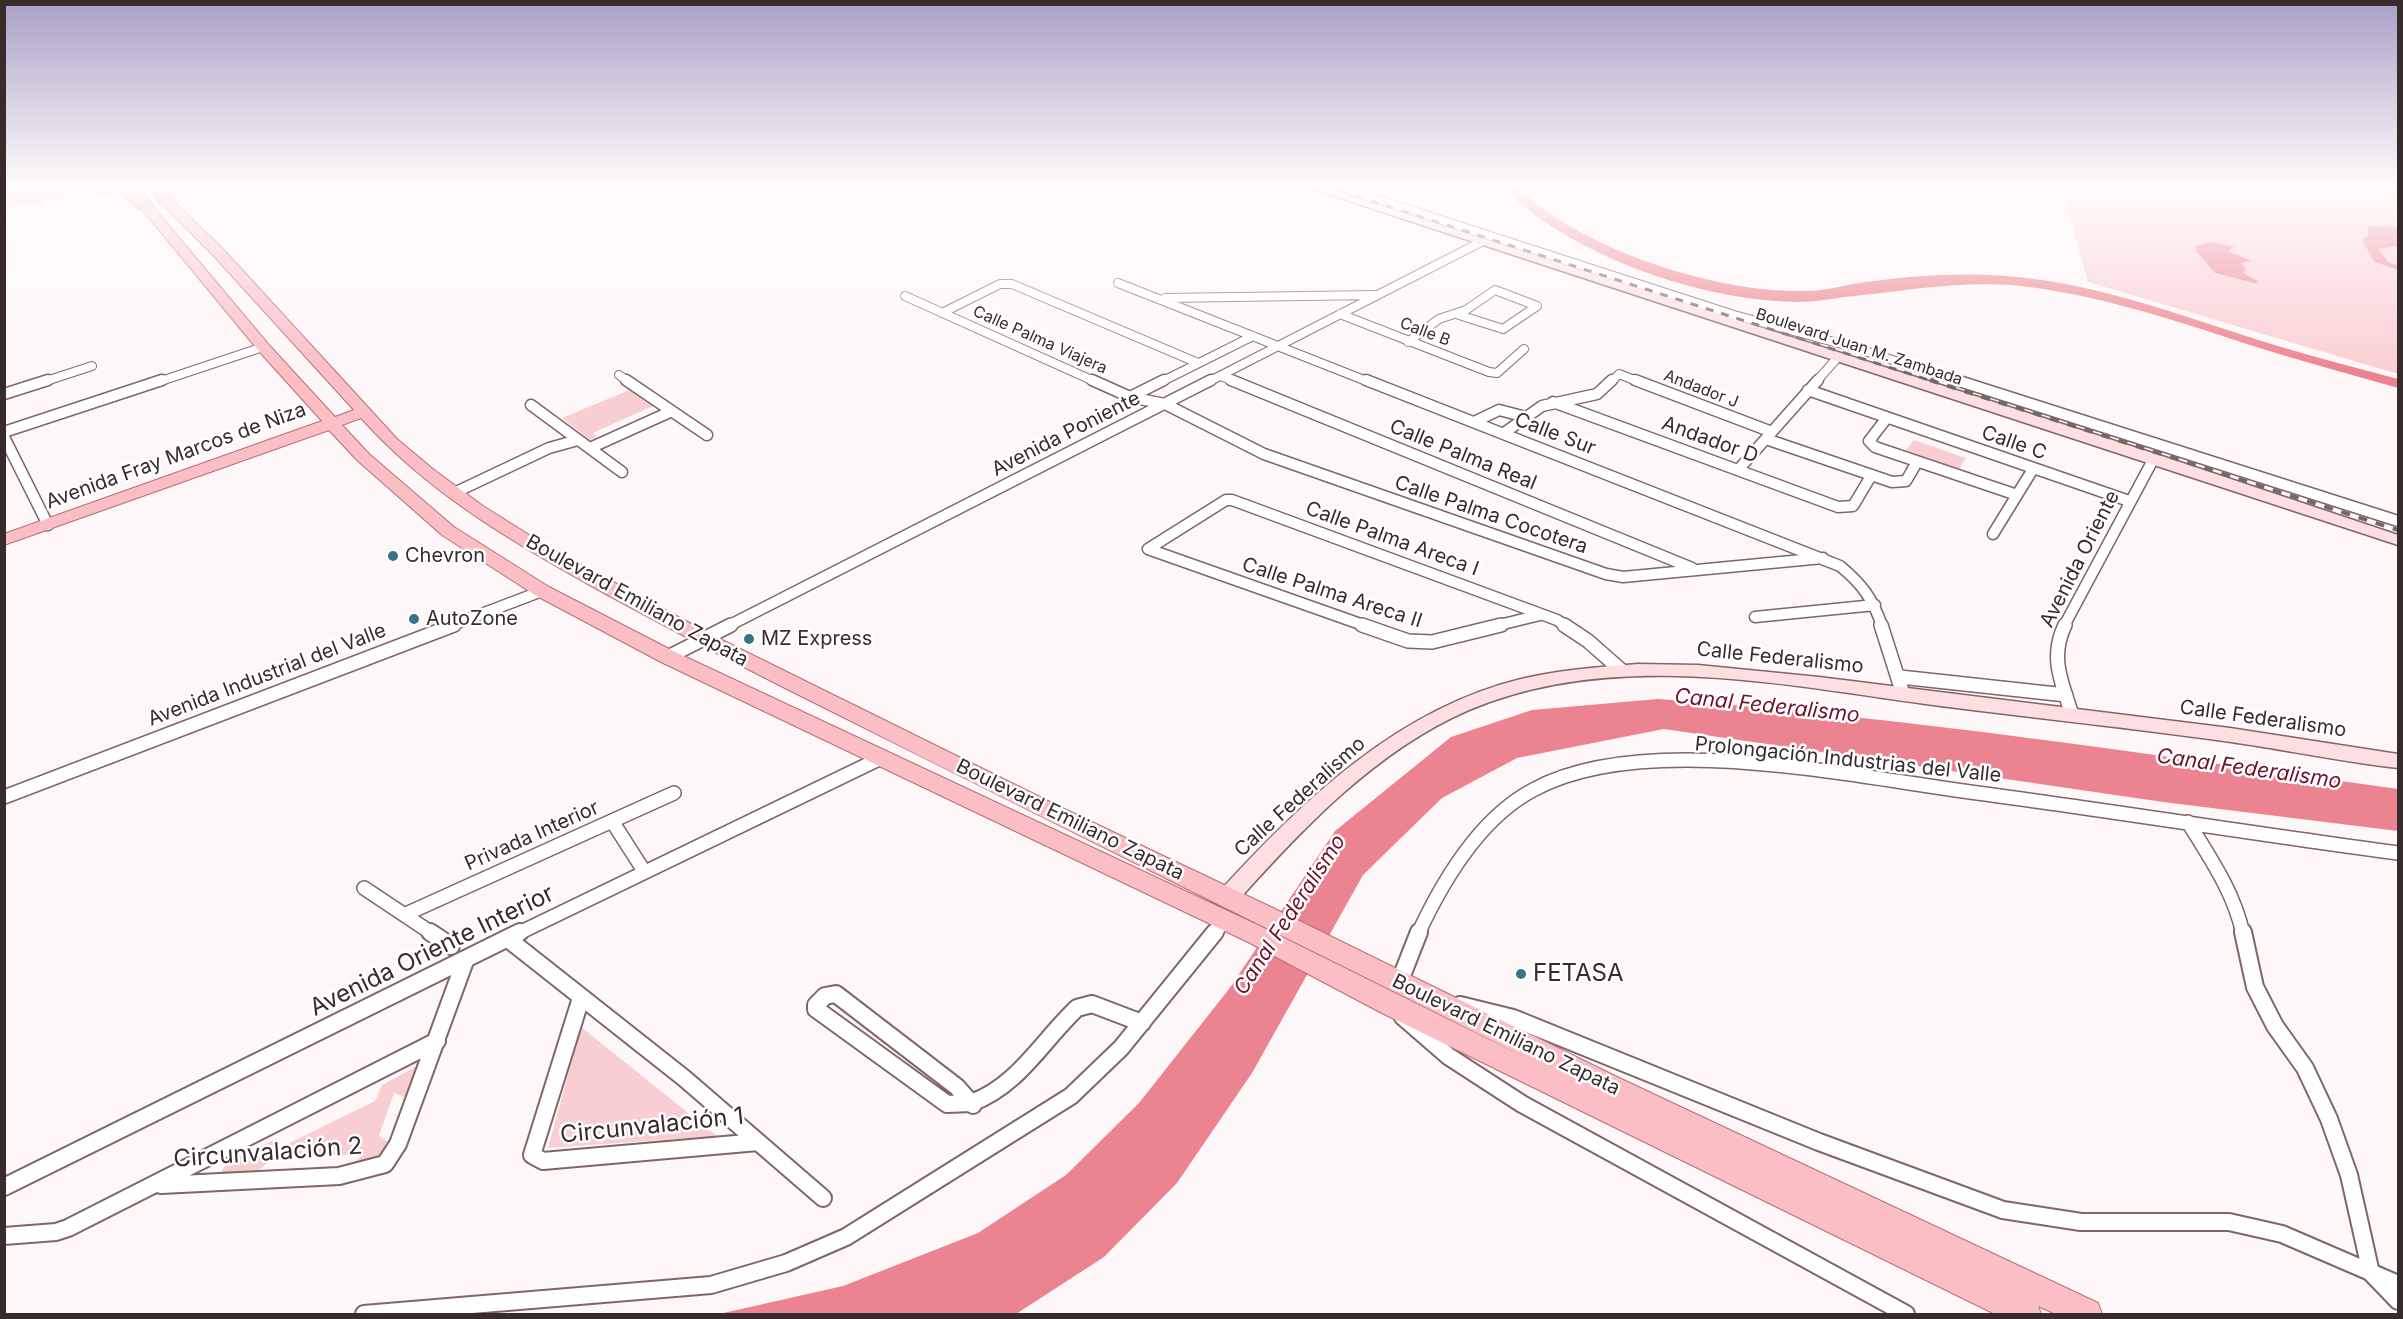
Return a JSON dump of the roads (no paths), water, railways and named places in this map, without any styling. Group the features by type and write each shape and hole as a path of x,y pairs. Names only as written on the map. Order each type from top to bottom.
{"main road":[{"name":"Boulevard Emiliano Zapata","path":"180,248 263,347 369,463 428,516 481,554 542,591 668,657 1224,921 1262,926"},
{"name":"Boulevard Emiliano Zapata","path":"214,248 362,413 391,442 451,490 544,552 703,639 1227,898 1262,926 2026,1314"},
{"name":"Avenida Fray Marcos de Niza","path":"4,540 362,413"},
{"name":"Boulevard Emiliano Zapata","path":"1394,993 1440,1003 1608,1086 2087,1314"}],"street":[{"name":"Avenida Poniente","path":"668,657 1472,248"},
{"name":"Boulevard Juan M. Zambada","path":"1495,248 2154,458 2398,540"},
{"name":"Boulevard Juan M. Zambada","path":"1526,248 1734,315 1849,346 2398,521"},
{"name":"Calle Sur","path":"1118,283 1840,566 1861,583 1875,606 1902,686"},
{"path":"942,313 1000,284 1012,284 1198,363"},
{"path":"1408,342 1439,319 1456,314 1493,291 1510,294 1537,306 1508,328 1503,329 1456,314"},
{"path":"1157,298 1378,295"},
{"name":"Calle Palma Viajera","path":"905,296 1130,397 1165,404"},
{"name":"Calle B","path":"1340,314 1489,372 1499,371 1524,349"},
{"path":"1130,397 1253,336"},
{"path":"48,525 4,434 263,347"},
{"path":"1738,470 1838,357"},
{"path":"4,394 92,366"},
{"name":"Andador J","path":"1553,402 1597,394 1619,374 1871,476 1892,482 1906,481 1917,462"},
{"path":"619,375 707,435"},
{"name":"Calle Palma Real","path":"1221,376 1692,568"},
{"name":"Calle C","path":"1809,390 1886,419 2129,501"},
{"path":"1504,433 1553,402"},
{"name":"Andador D","path":"1553,402 1838,507 1853,506 1871,476"},
{"name":"Calle Palma Cocotera","path":"1165,404 1264,454 1606,574 1623,577 1692,568 1823,558"},
{"path":"531,405 621,472"},
{"path":"1474,422 1490,410 1499,408 1526,417"},
{"path":"590,448 672,411"},
{"path":"1886,419 1869,440 1870,444 2017,495"},
{"path":"451,490 574,436"},
{"name":"Avenida Oriente","path":"2072,715 2058,667 2057,642 2074,606 2110,545 2129,501 2154,458"},
{"path":"1993,534 2033,469"},
{"name":"Calle Palma Areca I","path":"1149,551 1150,547 1228,499 1571,628 1621,670"},
{"name":"Calle Palma Areca II","path":"1149,551 1408,641 1432,642 1540,615"},
{"name":"Avenida Industrial del Valle","path":"4,797 542,591"},
{"path":"1755,617 1875,606"},
{"name":"Calle Federalismo","path":"1227,898 1271,851 1364,766 1434,720 1465,704 1537,682 1621,670 1711,672 1902,686 2072,715 2232,735 2398,761"},
{"path":"1902,686 2066,695"},
{"name":"Avenida Oriente Interior","path":"4,1187 644,871 881,758"},
{"name":"Prolongación Industrias del Valle","path":"1394,993 1409,949 1421,923 1444,885 1491,820 1515,799 1537,787 1601,766 1674,761 1803,770 2398,853"},
{"name":"Privada Interior","path":"406,914 674,792"},
{"path":"612,820 644,871"},
{"path":"2188,822 2225,882 2239,912 2255,987 2275,1026 2305,1068 2330,1119 2349,1174 2371,1273 2398,1301"},
{"path":"364,888 451,946"},
{"path":"364,1314 711,1285 786,1263 846,1237 1071,1096 1121,1048 1224,921"},
{"name":"Circunvalación 1","path":"508,939 581,999 684,1078 758,1142"},
{"name":"Circunvalación 2","path":"155,1186 339,1176 377,1169 395,1152 465,961"},
{"path":"1394,993 1422,1036 1495,1088 1751,1233 1906,1314"},
{"path":"974,1105 957,1087 836,994 819,1000 816,1009 947,1104 974,1105 995,1094 1077,1008 1092,1004 1142,1023"},
{"name":"Circunvalación 1","path":"581,999 533,1146 532,1155 536,1159 543,1161 758,1142"},
{"path":"1440,1003 1485,1009 1513,1018 1819,1142 2003,1210 2081,1221 2229,1222 2282,1234 2398,1284"},
{"name":"Circunvalación 2","path":"155,1186 437,1041"},
{"path":"881,1058 895,1041"},
{"path":"758,1142 823,1198"},
{"path":"4,1236 56,1232 155,1186"}],"water":[{"path":"1589,248 1612,248 1659,266 1702,278 1745,287 1785,291 1821,290 1866,282 1932,275 1998,275 2072,285 2161,308 2278,346 2398,379 2398,388 2271,352 2142,311 2058,291 1984,284 1914,289 1816,301 1761,300 1680,283 1639,270"},
{"path":"2196,248 2233,248 2228,251 2252,261 2241,263 2246,269 2243,273 2259,282 2254,283 2215,273 2196,251"},
{"path":"2366,248 2388,248 2378,249 2387,262 2398,265 2398,270 2377,263"},
{"name":"Canal Federalismo","path":"1658,699 1936,726 2398,789 2398,831 2163,802 1664,729 1517,758 1442,798 1363,875 1252,1073 1177,1183 1104,1257 1016,1314 719,1314 843,1286 978,1233 1066,1175 1139,1103 1229,989 1335,831 1451,737 1532,710"}],"railway":[{"path":"1517,248 1935,382"},
{"path":"1930,380 2398,530"}],"place":[{"name":"Chevron","path":"393,556"},
{"name":"AutoZone","path":"414,619"},
{"name":"MZ Express","path":"749,639"},
{"name":"FETASA","path":"1521,974"}]}
